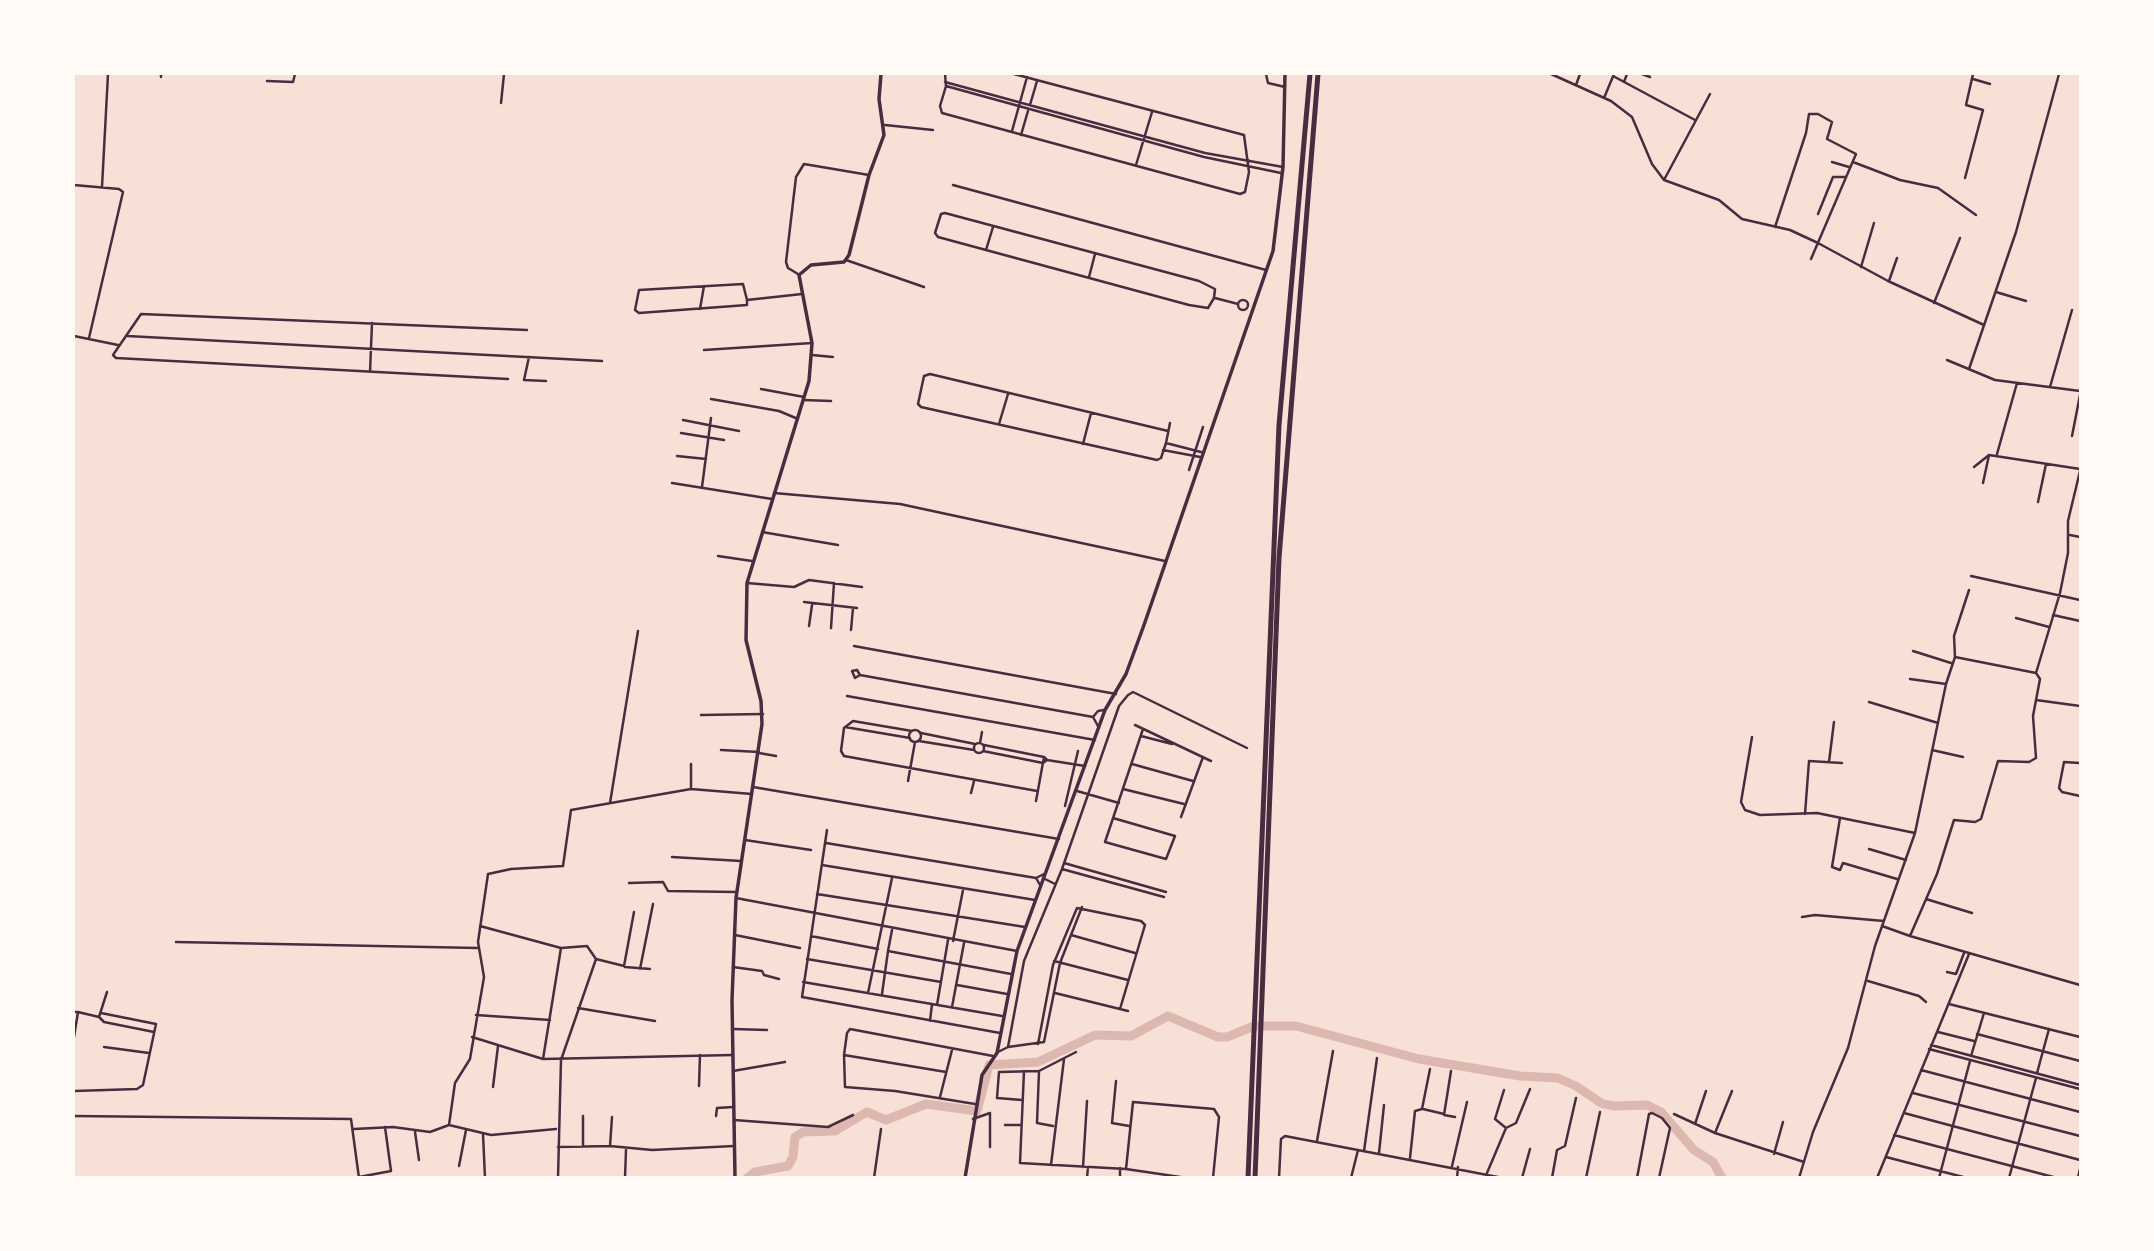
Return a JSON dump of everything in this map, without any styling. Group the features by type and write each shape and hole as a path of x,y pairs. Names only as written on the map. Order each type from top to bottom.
{"highway":[{"path":"1255,1178 1279,425 1310,74"},
{"path":"1259,1016 1279,558 1293,358 1318,74"},
{"path":"1248,1178 1259,1035"}],"street":[{"path":"102,187 107,74"},
{"path":"267,81 293,82 295,74"},
{"path":"501,103 504,74"},
{"path":"846,260 885,125 879,99 881,74"},
{"path":"945,74 940,106 942,113 1240,194 1245,192 1248,168 1244,135 1013,74"},
{"path":"1266,74 1268,83 1284,87"},
{"path":"1008,1047 1024,961 1053,883 1064,863 1082,793 1085,766 1105,710 1116,694 1166,561 1277,233 1285,74"},
{"path":"1551,74 1604,98 1634,119 1652,164 1664,180 1719,200 1742,219 1775,227 1818,243 1888,281 1984,325"},
{"path":"1576,85 1580,74"},
{"path":"1624,82 1627,74"},
{"path":"1642,74 1650,77"},
{"path":"1965,178 1983,110 1966,105 1973,74"},
{"path":"1969,369 2016,232 2059,74"},
{"path":"1604,98 1614,75 1695,120"},
{"path":"1012,132 1027,77"},
{"path":"1972,79 1990,83"},
{"path":"1021,135 1037,80"},
{"path":"945,84 1020,102 1029,107 1248,168 1282,170"},
{"path":"945,84 1019,107 1029,107"},
{"path":"1664,180 1710,94"},
{"path":"1136,165 1152,111"},
{"path":"1775,227 1806,133 1809,114 1831,120 1827,139 1856,151 1811,259"},
{"path":"885,125 933,130"},
{"path":"1144,139 1282,170"},
{"path":"1832,162 1850,168"},
{"path":"1853,162 1900,180 1938,188 1976,215"},
{"path":"735,1177 733,967 736,892 763,714 747,640 747,583 804,399 812,355 799,275 788,268 786,262 796,178 804,164 869,175"},
{"path":"1818,214 1833,177 1846,177"},
{"path":"74,185 119,189 123,195 89,338"},
{"path":"953,185 1266,270"},
{"path":"943,213 1199,281 1215,289 1214,298 1207,309 986,250 935,233 943,213"},
{"path":"1861,267 1874,223"},
{"path":"986,250 993,227"},
{"path":"1934,303 1960,238"},
{"path":"1089,277 1095,254"},
{"path":"1888,281 1897,258"},
{"path":"799,275 811,265 846,260 924,287"},
{"path":"744,284 747,300 747,305 637,313 637,293 744,284"},
{"path":"700,309 704,286"},
{"path":"1996,292 2025,301"},
{"path":"747,300 802,293"},
{"path":"1214,298 1238,304 1243,310 1250,307"},
{"path":"1238,304 1244,300 1250,307"},
{"path":"2050,387 2072,310"},
{"path":"508,379 116,358 114,352 141,314 527,330"},
{"path":"370,372 372,323"},
{"path":"74,336 119,345"},
{"path":"126,336 371,351 602,361"},
{"path":"704,350 812,343"},
{"path":"812,355 833,356"},
{"path":"526,357 524,380 546,381"},
{"path":"1947,360 1995,380 2081,393 2072,436"},
{"path":"1168,430 930,374 924,376 918,404 921,407 1157,460 1166,443 1170,423"},
{"path":"1996,455 2017,383"},
{"path":"761,389 804,399 831,401"},
{"path":"999,425 1008,394"},
{"path":"711,399 762,407 798,419"},
{"path":"1083,444 1091,413"},
{"path":"702,487 711,418"},
{"path":"683,420 739,430"},
{"path":"1189,470 1203,427"},
{"path":"681,433 724,440"},
{"path":"1166,443 1201,455"},
{"path":"1163,450 1194,453"},
{"path":"1983,483 1989,454"},
{"path":"1974,467 1989,454 2081,470 2068,521 2069,535 2060,593 2036,673"},
{"path":"677,456 706,460"},
{"path":"2038,502 2046,463"},
{"path":"673,483 772,499"},
{"path":"774,492 900,504 1166,561"},
{"path":"762,532 838,545"},
{"path":"2069,535 2081,537"},
{"path":"718,556 752,561"},
{"path":"1970,576 2060,593 2081,600"},
{"path":"747,583 794,587 809,580 862,587"},
{"path":"831,628 834,583"},
{"path":"1799,1178 1848,1048 1883,923 1914,833 1946,684 1955,657 1954,636 1969,590"},
{"path":"804,602 855,608 851,629"},
{"path":"809,625 812,604"},
{"path":"2053,615 2081,621"},
{"path":"2016,618 2049,627"},
{"path":"610,803 638,631"},
{"path":"854,646 1116,694"},
{"path":"1913,651 1951,663"},
{"path":"1910,936 1954,820 1975,822 1981,819 1996,762 2029,762 2036,758 2033,716 2040,679 2036,673 1955,657"},
{"path":"860,675 1093,717 1100,728"},
{"path":"1910,680 1946,684"},
{"path":"965,1178 982,1075 995,1054 1017,951 1059,839 1119,706 1130,693 1247,748"},
{"path":"847,696 1095,740"},
{"path":"2036,700 2081,706"},
{"path":"1868,702 1938,723"},
{"path":"1093,717 1098,711 1105,710"},
{"path":"701,715 763,714"},
{"path":"1037,792 844,756 841,747 845,727 853,721 982,744 1045,760"},
{"path":"1829,762 1834,722"},
{"path":"1135,725 1211,761"},
{"path":"845,727 909,738 917,742 1085,766"},
{"path":"1114,818 1175,836 1166,859 1107,845 1105,840 1143,729"},
{"path":"909,738 912,731"},
{"path":"982,732 983,751"},
{"path":"908,781 921,733"},
{"path":"1141,736 1158,738"},
{"path":"1752,737 1741,805 1745,810 1760,815 1805,814 1840,817 1914,833"},
{"path":"974,750 975,744"},
{"path":"721,750 759,752 776,756"},
{"path":"1932,750 1963,757"},
{"path":"1065,806 1078,751"},
{"path":"1181,817 1203,757"},
{"path":"1036,802 1045,760"},
{"path":"1805,814 1809,761 1842,763"},
{"path":"2081,763 2064,762 2059,788 2062,792 2081,796"},
{"path":"691,764 691,789"},
{"path":"1132,764 1193,781"},
{"path":"971,793 974,780"},
{"path":"753,787 1059,839"},
{"path":"449,1125 454,1084 469,1062 484,977 478,948 486,876 511,869 563,866 569,812 691,789 752,794"},
{"path":"1123,789 1184,803"},
{"path":"1082,793 1119,803"},
{"path":"1840,817 1832,867 1840,870 1843,863 1897,879"},
{"path":"827,830 812,915 802,998 1000,1033"},
{"path":"745,840 811,850"},
{"path":"826,843 1036,878 1044,877 1053,883"},
{"path":"1869,849 1906,860"},
{"path":"672,857 741,861"},
{"path":"1064,863 1166,891"},
{"path":"822,865 1035,900"},
{"path":"1062,869 1164,897"},
{"path":"868,993 892,878"},
{"path":"1036,878 1040,885"},
{"path":"629,883 663,882 668,891 736,892"},
{"path":"1152,894 1154,888"},
{"path":"953,941 963,889"},
{"path":"817,894 1026,927"},
{"path":"736,898 812,915 1017,951"},
{"path":"1926,899 1972,913"},
{"path":"640,969 653,904"},
{"path":"1038,1044 1054,961 1076,909 1082,907 1143,922 1145,927 1120,1009"},
{"path":"975,1106 940,1097 845,1087 844,1055 850,1029 952,1049 995,1054 1008,1047 1044,1042 1060,963 1082,907"},
{"path":"624,966 634,912"},
{"path":"1801,917 1815,915 1883,923 1910,936 1964,953 2081,985"},
{"path":"480,926 561,948 587,946 596,959 650,969"},
{"path":"882,995 892,930"},
{"path":"734,935 800,948"},
{"path":"1071,935 1135,953"},
{"path":"811,936 878,949"},
{"path":"930,1021 941,982 948,940"},
{"path":"176,942 478,948"},
{"path":"952,1007 964,943"},
{"path":"543,1059 561,948"},
{"path":"888,951 1011,974"},
{"path":"1947,972 1955,974 1964,953"},
{"path":"1879,1177 1969,954"},
{"path":"558,1178 557,1129 561,1060 596,959"},
{"path":"807,959 941,982"},
{"path":"1054,961 1128,981"},
{"path":"733,967 762,971 764,975 779,979"},
{"path":"1866,981 1919,996 1926,1002"},
{"path":"803,982 1002,1016"},
{"path":"957,985 1007,994"},
{"path":"107,992 100,1015 104,1022 154,1032"},
{"path":"1055,993 1128,1011"},
{"path":"1949,1004 2081,1037"},
{"path":"578,1008 655,1021"},
{"path":"1939,1178 1984,1011"},
{"path":"74,1037 76,1012 155,1023 139,1089 74,1091"},
{"path":"476,1015 550,1020"},
{"path":"2009,1178 2049,1028"},
{"path":"733,1029 767,1030"},
{"path":"1938,1032 1974,1041"},
{"path":"1977,1034 2081,1061"},
{"path":"472,1037 543,1059 733,1055"},
{"path":"494,1087 498,1046"},
{"path":"104,1047 149,1053"},
{"path":"1930,1047 2081,1087"},
{"path":"940,1097 952,1049"},
{"path":"1317,1141 1333,1051"},
{"path":"1022,1100 998,1099 998,1073 1039,1071 1076,1052"},
{"path":"699,1086 700,1055"},
{"path":"844,1055 946,1073"},
{"path":"1051,1165 1053,1126 1057,1122 1064,1058"},
{"path":"1364,1151 1377,1058"},
{"path":"733,1071 785,1062"},
{"path":"1422,1109 1430,1069"},
{"path":"1921,1070 2081,1112"},
{"path":"1024,1071 1019,1161 1120,1168 1187,1178"},
{"path":"1039,1071 1037,1123 1053,1126"},
{"path":"1444,1114 1451,1071"},
{"path":"1116,1081 1112,1123 1129,1126"},
{"path":"1487,1173 1506,1128 1516,1123 1530,1089"},
{"path":"1504,1090 1494,1119 1506,1128"},
{"path":"1695,1124 1706,1091"},
{"path":"1715,1133 1732,1091"},
{"path":"1913,1093 2081,1136"},
{"path":"1552,1178 1557,1150 1565,1146 1576,1098"},
{"path":"1087,1101 1087,1178"},
{"path":"1126,1169 1133,1102 1217,1110 1219,1117 1213,1178"},
{"path":"1452,1166 1467,1102"},
{"path":"1379,1153 1384,1104"},
{"path":"716,1116 717,1108 733,1107"},
{"path":"1410,1158 1415,1111 1422,1109 1455,1117"},
{"path":"1586,1178 1600,1112"},
{"path":"973,1117 990,1113 990,1147"},
{"path":"1637,1178 1649,1114 1652,1113 1662,1118 1670,1128 1659,1178"},
{"path":"1904,1113 2081,1160"},
{"path":"1674,1114 1715,1133 1804,1163"},
{"path":"734,1119 828,1127 853,1115"},
{"path":"74,1116 350,1119 354,1129 359,1177 391,1171 385,1127"},
{"path":"583,1116 583,1145"},
{"path":"610,1146 612,1116"},
{"path":"1774,1154 1783,1122"},
{"path":"354,1129 385,1127 438,1131 449,1125 483,1134 557,1129"},
{"path":"1005,1125 1021,1125"},
{"path":"874,1178 881,1129"},
{"path":"459,1166 466,1130"},
{"path":"414,1131 419,1160"},
{"path":"483,1134 485,1178"},
{"path":"1894,1135 2057,1178"},
{"path":"1279,1178 1283,1137 1410,1158 1502,1178"},
{"path":"558,1147 610,1146 626,1150 734,1146"},
{"path":"1522,1178 1530,1149"},
{"path":"625,1178 626,1150"},
{"path":"1351,1178 1358,1150"},
{"path":"1886,1157 1967,1178"},
{"path":"1457,1178 1458,1167"},
{"path":"1120,1168 1120,1178"},
{"path":"2078,1178 2081,1169"}],"waterway":[{"path":"747,1178 755,1172 788,1166 793,1157 795,1137 803,1132 835,1131 867,1112 886,1120 926,1104 977,1111 989,1065 1038,1062 1095,1035 1131,1036 1168,1016 1218,1037 1227,1037 1254,1026 1296,1026 1419,1059 1520,1076 1558,1078 1576,1086 1601,1103 1613,1106 1647,1105 1661,1112 1694,1150 1713,1162 1722,1178"}]}
